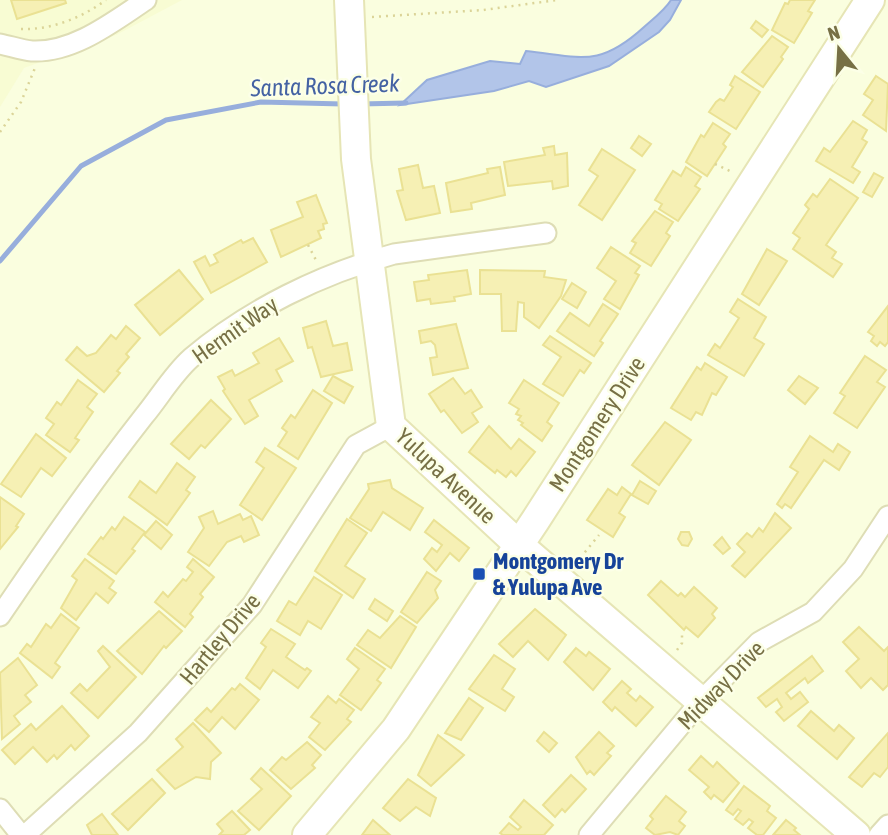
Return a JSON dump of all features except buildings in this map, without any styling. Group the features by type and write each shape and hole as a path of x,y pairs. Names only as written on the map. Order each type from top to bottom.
{"street":[{"path":"0,44 34,51 64,45 97,33 146,0"},
{"name":"Montgomery Drive","path":"307,835 396,729 519,545 870,0"},
{"name":"Yulupa Avenue","path":"356,14 356,159 391,426 519,545 856,835"},
{"name":"Hermit Way","path":"0,616 104,467 189,360 235,325 279,298 394,254 546,233"},
{"name":"Hartley Drive","path":"23,835 138,733 252,605 356,445 391,426"},
{"name":"Midway Drive","path":"589,835 700,702 759,642 814,612 853,569 888,516"},
{"path":"0,809 23,835"},
{"path":"879,835 888,825"}],"path":[{"path":"19,29 53,26 73,20 106,0"},
{"path":"356,14 483,9 556,0"},
{"path":"0,132 21,102 35,70 34,51"},
{"path":"715,164 736,172"},
{"path":"308,245 317,262"},
{"path":"574,566 599,535"},
{"path":"675,653 682,643 682,632"}],"shaded area":[{"path":"0,0 182,0 116,35 24,68 0,107"}],"water":[{"path":"671,0 681,0 670,20 659,32 609,66 546,87 529,81 494,91 400,105 427,80 490,61 520,64 526,51 576,57 602,54 628,40"}],"waterway":[{"name":"Santa Rosa Creek","path":"0,261 81,166 166,120 261,102 343,104"},
{"name":"Santa Rosa Creek","path":"360,104 406,103"}],"place":[{"name":"Montgomery Dr & Yulupa Ave","path":"479,574"}]}
